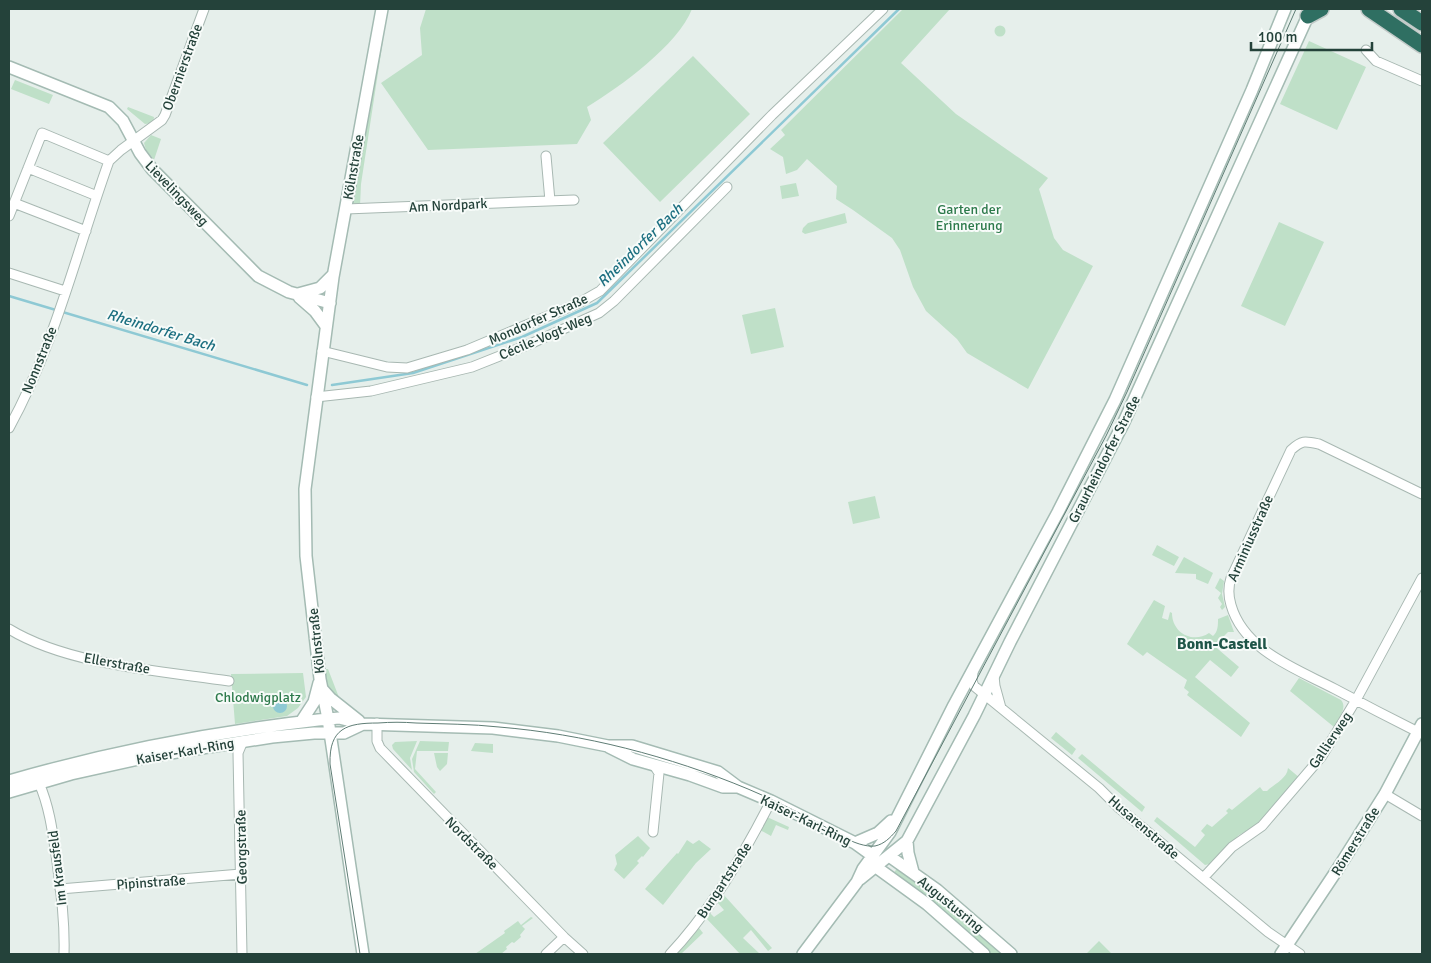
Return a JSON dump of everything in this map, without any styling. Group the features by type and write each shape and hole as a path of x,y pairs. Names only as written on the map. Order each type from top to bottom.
{"highway":[{"path":"1309,13 1321,9"},
{"path":"1369,9 1422,45"},
{"path":"1401,9 1422,23"}],"main road":[{"name":"Kölnstraße","path":"363,954 329,733 331,719 321,683 306,556 304,515 307,469 333,275 382,9"},
{"name":"Graurheindorfer Straße","path":"804,954 857,882 863,869 875,861 1115,400 1252,90 1285,9"},
{"name":"Graurheindorfer Straße","path":"889,856 907,841 1123,424 1309,13"},
{"name":"Lievelingsweg","path":"9,67 109,107 123,122 133,142 152,169 258,276 279,288 330,303"},
{"path":"296,294 320,288 333,275"},
{"path":"296,294 315,311 326,326"},
{"path":"301,722 314,702 321,683"},
{"path":"321,683 330,698 363,724"},
{"path":"314,733 325,727 331,719"},
{"name":"Kaiser-Karl-Ring","path":"9,781 84,761 155,746 301,722 331,719 363,724 376,723 516,730 608,746 632,746 667,755 718,772 738,787 771,801 855,843 875,861"},
{"name":"Kaiser-Karl-Ring","path":"9,792 96,768 152,756 298,734 344,733 363,724"},
{"name":"Römerstraße","path":"1284,950 1385,794 1420,728"},
{"path":"298,734 320,742 332,754"},
{"name":"Kaiser-Karl-Ring","path":"608,746 634,759 690,775 723,787 738,787"},
{"path":"855,843 871,837 886,827 898,814"},
{"path":"907,841 913,872"},
{"path":"875,861 889,856"},
{"name":"Augustusring","path":"889,856 937,890 1011,954"},
{"name":"Augustusring","path":"875,861 984,954"}],"street":[{"name":"Obernierstraße","path":"109,162 114,156 162,120 204,9"},
{"name":"Mondorfer Straße","path":"322,351 388,366 407,368 467,350 579,303 600,291 772,115 883,9"},
{"path":"1366,50 1376,61 1422,81"},
{"path":"9,216 42,133 109,162"},
{"path":"546,156 550,200"},
{"name":"Nonnstraße","path":"9,428 28,391 55,320 109,162"},
{"path":"28,168 97,196"},
{"name":"Cécile-Vogt-Weg","path":"316,397 371,391 472,367 599,313 614,301 727,187"},
{"name":"Am Nordpark","path":"346,209 574,200"},
{"path":"14,203 86,231"},
{"path":"9,273 65,291"},
{"name":"Arminiusstraße","path":"1420,728 1356,700 1283,662 1252,639 1238,622 1228,592 1230,578 1291,450 1297,444 1306,441 1319,444 1422,494"},
{"name":"Gallierweg","path":"1204,878 1232,847 1262,826 1322,756 1356,700 1422,578"},
{"name":"Ellerstraße","path":"9,629 45,647 83,658 229,681"},
{"path":"962,692 974,686 972,681 974,670"},
{"path":"994,676 1001,708"},
{"name":"Husarenstraße","path":"974,686 1099,788 1119,808 1204,878 1284,950 1300,954"},
{"name":"Nordstraße","path":"376,723 377,741 380,748 392,762 583,954"},
{"name":"Georgstraße","path":"242,954 238,753 243,741"},
{"path":"653,832 659,773 654,765"},
{"name":"Im Krausfeld","path":"39,783 46,798 52,824 60,889 64,954"},
{"path":"1385,794 1422,816"},
{"name":"Bungartstraße","path":"670,954 729,877 771,801"},
{"name":"Pipinstraße","path":"60,889 241,874"},
{"path":"546,954 564,937"}],"green space":[{"path":"426,9 692,9 685,23 661,51 631,77 587,107 591,120 577,144 428,150 381,83 422,55 420,28"},
{"name":"Garten der Erinnerung","path":"903,9 950,9 901,63 956,114 1048,178 1039,189 1054,238 1063,250 1093,266 1028,389 967,353 957,339 926,311 913,287 900,250 892,238 836,199 837,186 807,159 797,170 786,174 783,157 770,149 785,135 781,130"},
{"path":"1000,25 1006,31 1000,37 994,31"},
{"path":"383,40 361,184 360,206 354,205 352,200 380,41"},
{"path":"1309,41 1366,67 1337,130 1280,104"},
{"path":"693,56 750,114 660,202 603,143"},
{"path":"15,80 53,95 49,104 11,89"},
{"path":"128,107 154,117 153,123 145,124 127,109"},
{"path":"151,135 161,139 154,160 146,150 144,143"},
{"path":"796,183 799,196 782,199 780,186"},
{"path":"845,213 847,223 805,234 802,232 808,223"},
{"path":"1279,222 1324,242 1285,326 1241,306"},
{"path":"775,308 784,347 751,354 742,315"},
{"path":"875,496 880,518 853,524 848,502"},
{"path":"1157,545 1179,557 1174,566 1152,555"},
{"path":"1184,557 1213,573 1208,584 1196,579 1196,574 1175,573"},
{"path":"1220,578 1224,581 1222,594 1225,607 1222,610 1220,607 1222,604 1218,598 1221,593 1215,588"},
{"path":"1154,600 1165,606 1162,618 1168,620 1170,612 1172,613 1173,620 1179,631 1190,637 1203,636 1209,633 1213,636 1217,630 1218,619 1228,615 1234,632 1228,632 1219,641 1212,644 1239,667 1231,677 1210,660 1195,677 1250,723 1241,737 1187,695 1189,692 1184,688 1187,680 1147,652 1143,656 1127,644"},
{"path":"325,669 328,669 340,700 328,689"},
{"name":"Chlodwigplatz","path":"303,673 306,697 298,708 287,716 235,724 231,674"},
{"path":"1299,678 1341,700 1343,710 1334,727 1290,691"},
{"path":"1056,732 1076,749 1072,755 1051,738"},
{"path":"417,741 410,758 412,770 393,749 392,745 395,742"},
{"path":"420,741 449,742 448,751 417,751 415,769 436,792 434,794 414,772 412,759"},
{"path":"475,743 493,744 493,753 471,751"},
{"path":"434,753 448,753 447,764 440,771 437,767"},
{"path":"1082,754 1145,807 1142,812 1078,758"},
{"path":"1288,768 1300,778 1259,824 1239,835 1210,864 1205,865 1154,821 1157,817 1195,847 1205,835 1201,831 1207,824 1212,827 1228,813 1226,811 1229,808 1232,810 1260,787 1263,791 1267,791 1283,778"},
{"path":"767,817 789,827 788,830 776,825 771,836 760,830"},
{"path":"638,836 650,848 637,861 639,863 624,879 614,870 617,864 615,855"},
{"path":"687,840 693,844 699,840 711,849 696,863 663,905 645,889 678,854"},
{"path":"898,867 927,887 1004,954 990,954 965,931 893,874"},
{"path":"723,894 772,948 768,951 751,930 743,938 760,954 740,954 706,918 710,913 714,917 724,910 717,902"},
{"path":"531,917 533,918 522,926 525,929 520,935 521,937 506,947 507,949 501,954 475,954 505,933 504,931 518,921 521,925"},
{"path":"699,928 703,933 681,954 676,954"},
{"path":"1099,941 1112,954 1086,954"}],"water":[{"path":"280,699 285,701 287,706 285,711 280,713 275,711 273,706 275,701"}],"waterway":[{"name":"Rheindorfer Bach","path":"332,385 413,373 522,337 597,303 899,9"},
{"name":"Rheindorfer Bach","path":"9,296 307,385"}],"tram line":[{"path":"360,954 330,764 333,742 337,735 349,726 357,724 397,722 479,725 531,730 594,741 626,748 718,777 772,800 859,844 867,846 878,845 896,831 1106,436 1296,9"}],"district":[{"name":"Bonn-Castell","path":"1222,643"}]}
